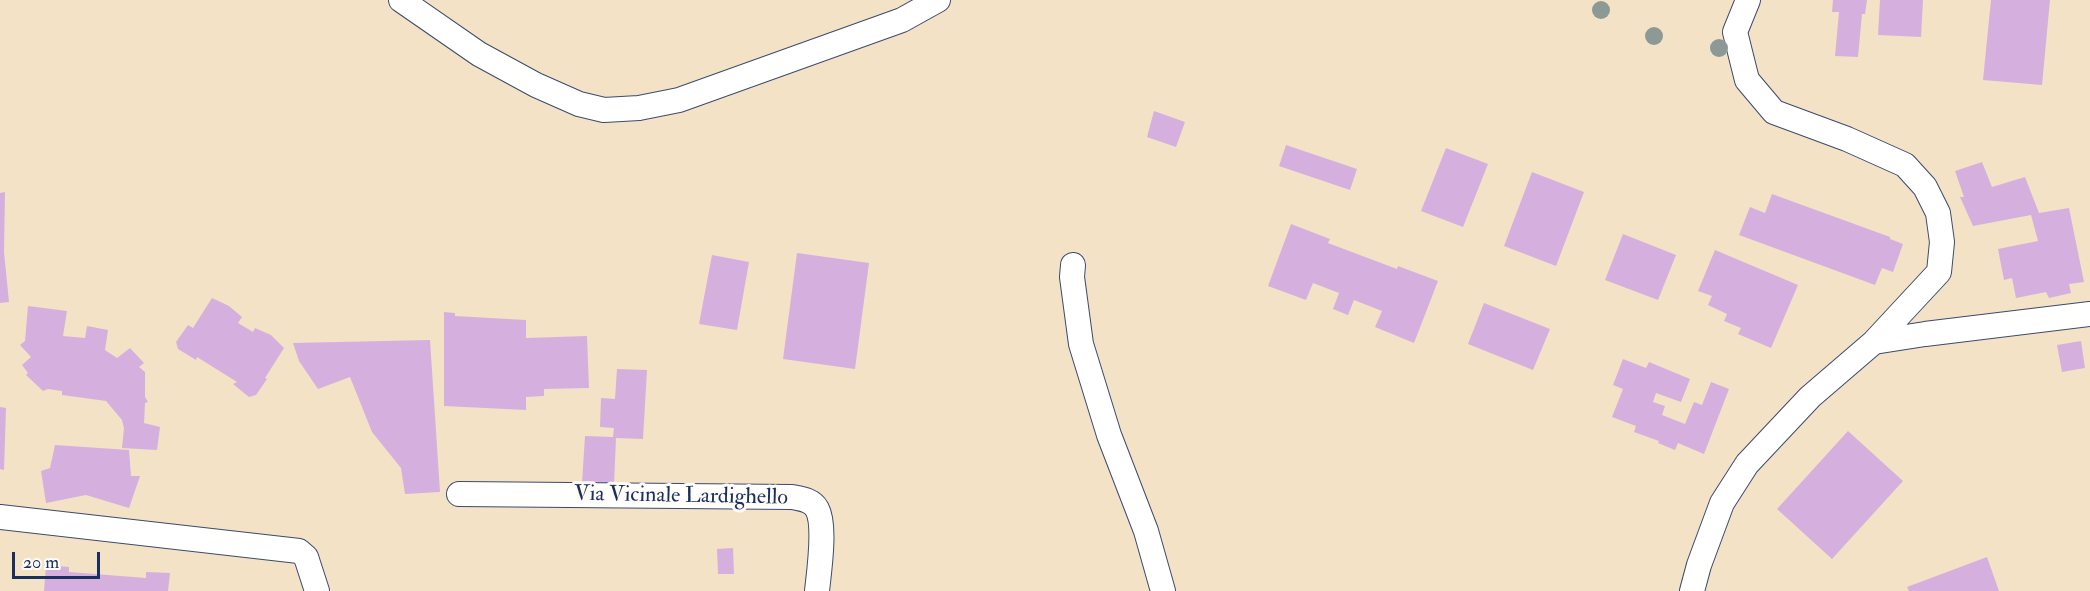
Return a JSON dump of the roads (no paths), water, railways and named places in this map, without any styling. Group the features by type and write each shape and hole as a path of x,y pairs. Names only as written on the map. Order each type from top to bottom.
{"street":[{"path":"401,0 479,54 536,85 579,104 604,110 639,108 679,100 902,20 938,0"},
{"path":"1692,591 1722,503 1747,464 1810,397 1874,342 1939,272 1942,242 1938,213 1924,187 1905,165 1847,139 1774,112 1747,80 1735,32 1748,0"},
{"path":"1073,265 1072,277 1081,344 1109,435 1146,531 1163,591"},
{"path":"1874,342 2090,314"},
{"name":"Via Vicinale Lardighello","path":"459,494 792,496 808,500 818,510 822,538 817,591"},
{"path":"0,517 299,550 306,557 317,591"}]}
